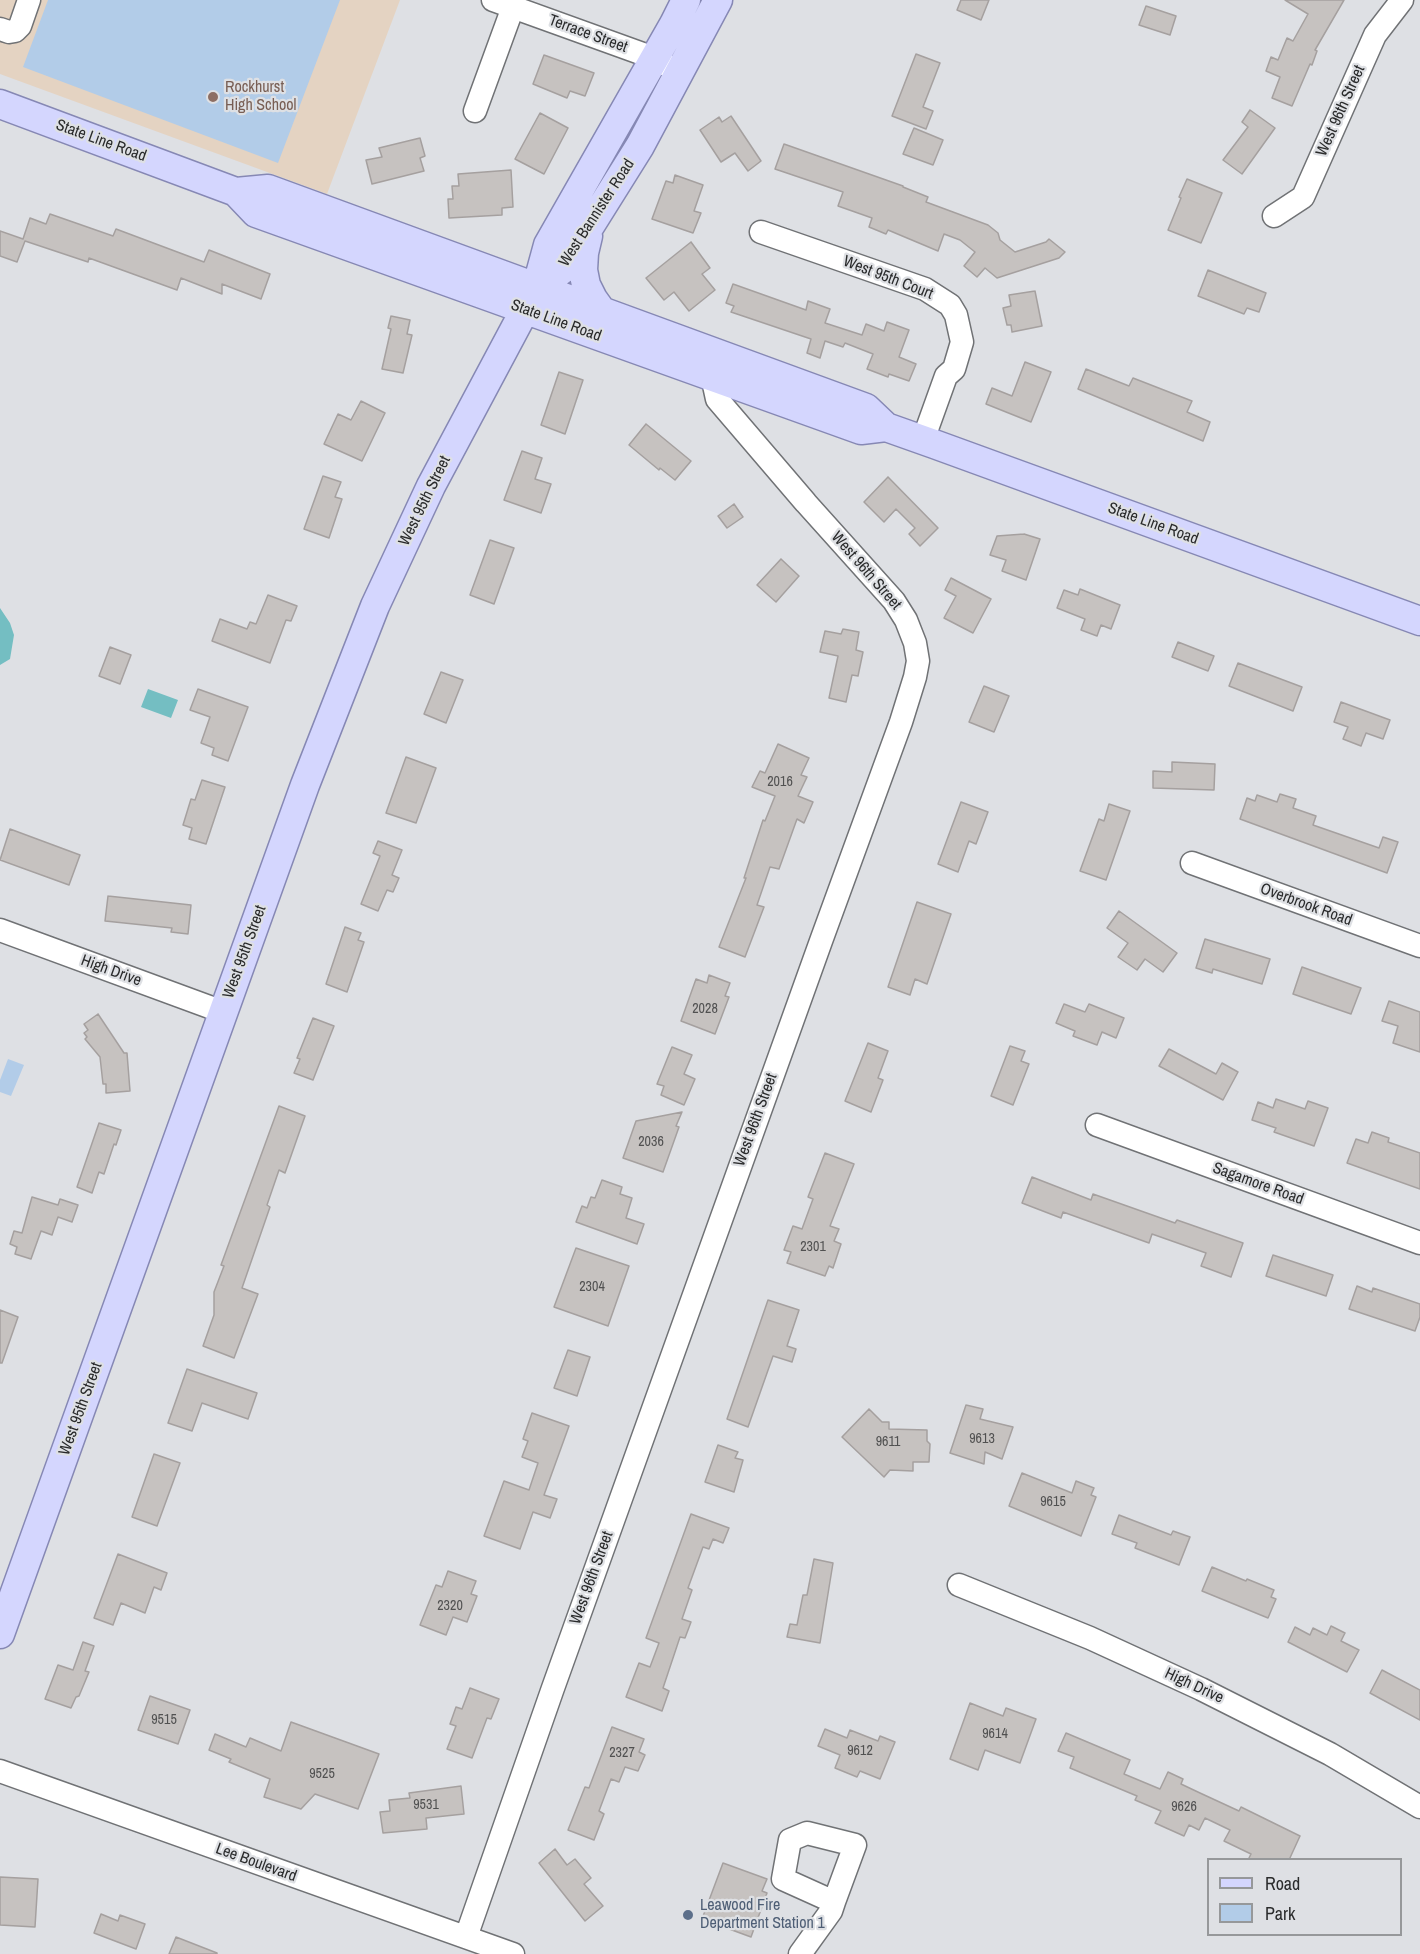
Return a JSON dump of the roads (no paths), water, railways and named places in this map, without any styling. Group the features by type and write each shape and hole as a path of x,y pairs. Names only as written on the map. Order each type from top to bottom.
{"main road":[{"name":"West Bannister Road","path":"530,299 548,244 686,0"},
{"name":"West Bannister Road","path":"530,299 563,269 640,146 718,0"},
{"name":"State Line Road","path":"0,104 236,192 256,213 530,299 715,365"},
{"path":"591,224 584,253 586,285 603,313"},
{"name":"State Line Road","path":"530,299 603,313 861,429 886,427 1420,621"},
{"name":"West 95th Street","path":"0,1634 305,784 375,606 431,486 530,299"}],"street":[{"path":"0,29 15,31 20,26 29,0"},
{"name":"West 96th Street","path":"1274,216 1303,197 1375,35 1402,0"},
{"path":"475,111 503,4"},
{"name":"Terrace Street","path":"503,4 654,58 680,72"},
{"name":"West 95th Court","path":"761,232 925,289 950,305 956,315 962,342 954,369 946,376 929,442"},
{"name":"West 96th Street","path":"466,1937 816,952 901,722 918,661 915,643 906,620 894,602 717,399 715,365"},
{"name":"Overbrook Road","path":"1192,863 1420,946"},
{"name":"High Drive","path":"0,930 223,1012"},
{"name":"Sagamore Road","path":"1097,1125 1420,1243"},
{"name":"High Drive","path":"959,1585 1090,1638 1201,1689 1330,1754 1420,1808"},
{"name":"Lee Boulevard","path":"0,1771 513,1954"},
{"path":"800,1954 831,1911 834,1902"}],"place":[{"name":"Rockhurst High School","path":"213,97"},
{"name":"Leawood Fire Department Station 1","path":"688,1915"}]}
